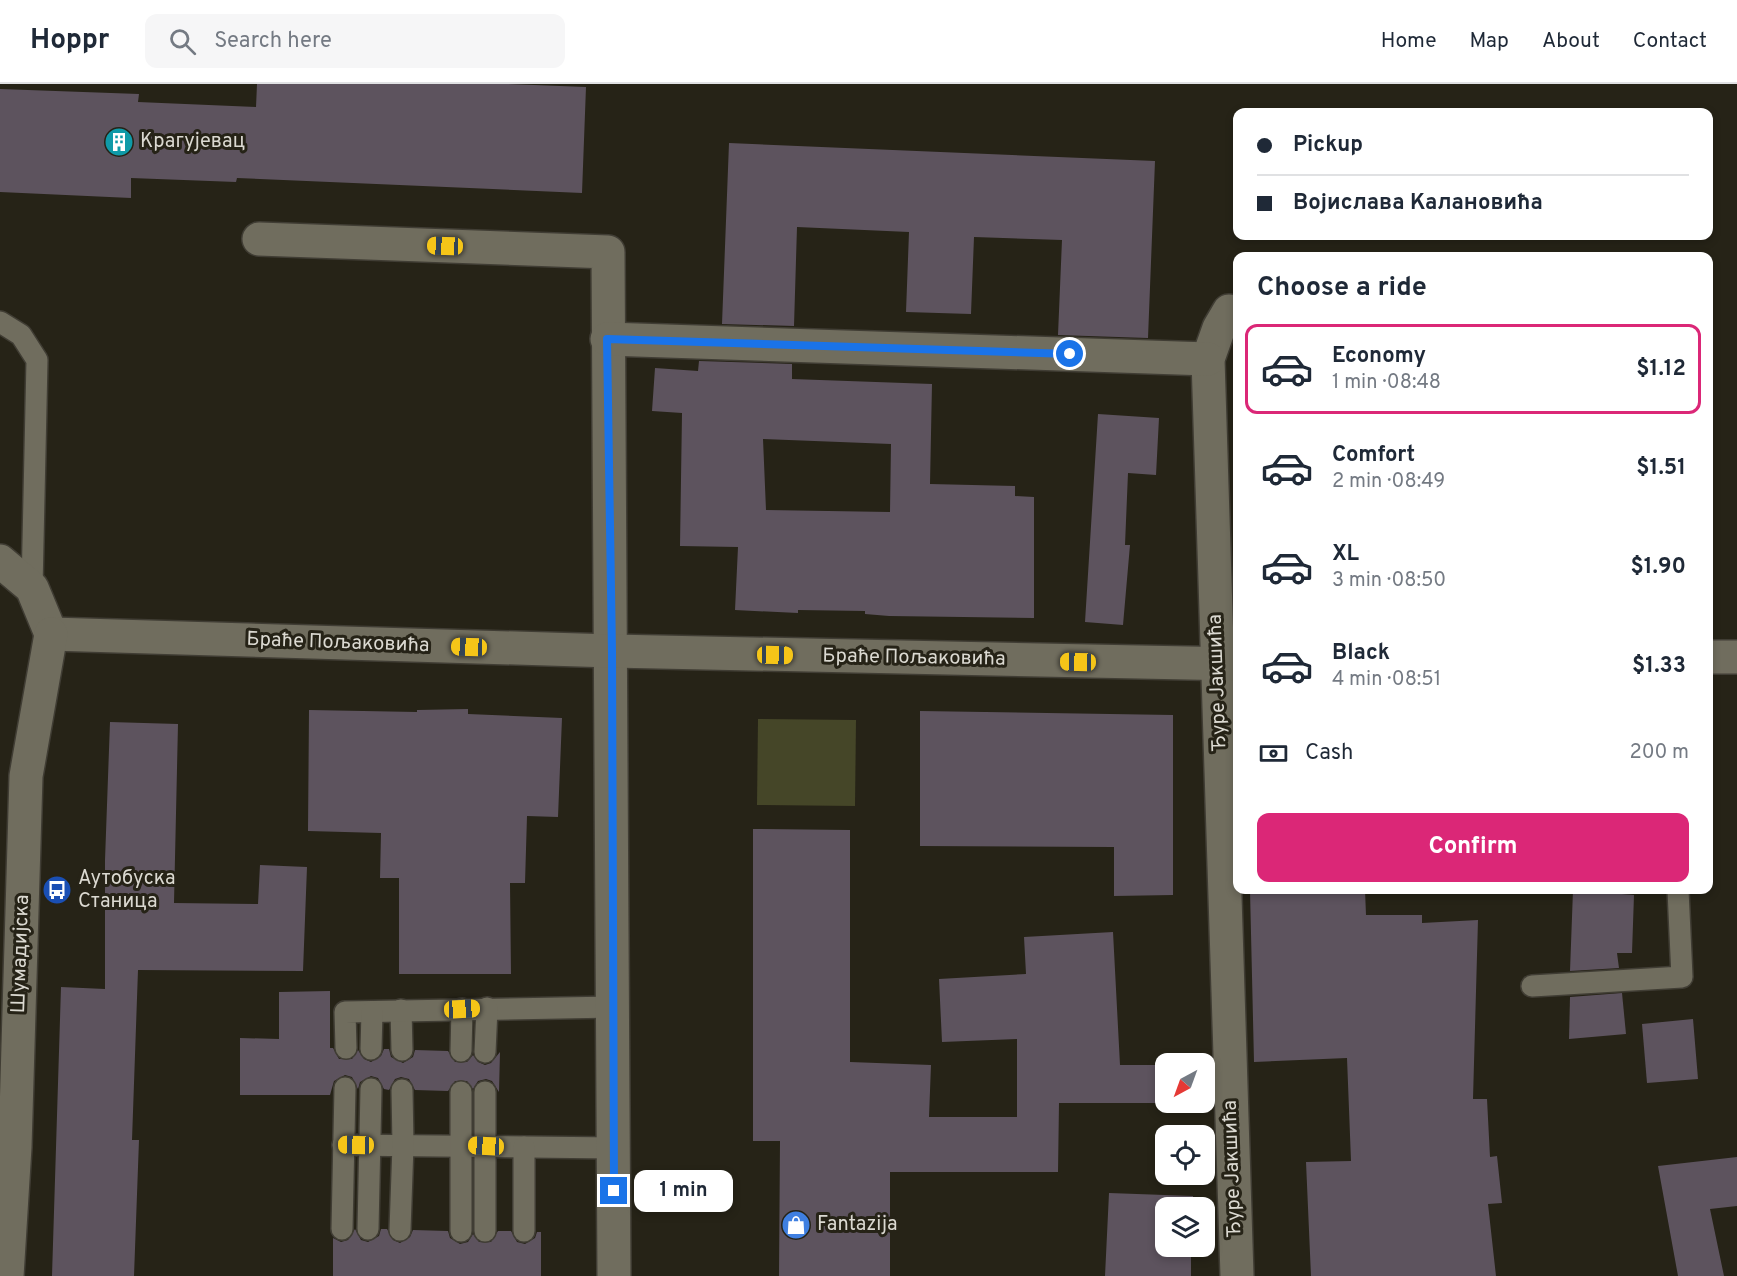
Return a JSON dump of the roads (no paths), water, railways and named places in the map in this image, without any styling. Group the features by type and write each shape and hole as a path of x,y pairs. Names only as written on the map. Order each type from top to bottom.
{"street":[{"path":"259,239 608,252 614,1276"},
{"name":"Ђуре Јакшића","path":"1229,311 1219,328 1208,359 1227,664 1237,1276"},
{"path":"607,339 1208,359"},
{"path":"0,561 32,588 51,634"},
{"name":"Браће Пољаковића","path":"51,634 612,651 1227,664"},
{"name":"Шумадијска","path":"7,1276 8,1157 26,776 51,634"},
{"path":"1713,657 1737,657"}],"lane":[{"path":"0,322 21,335 37,360 32,588"},
{"path":"1532,986 1682,977 1678,894"},
{"path":"346,1048 345,1012 614,1006"},
{"path":"485,1052 487,1008"},
{"path":"461,1051 462,1009"},
{"path":"401,1010 402,1050"},
{"path":"371,1048 372,1012"},
{"path":"342,1229 345,1088"},
{"path":"368,1229 371,1089"},
{"path":"400,1230 402,1090"},
{"path":"461,1092 461,1231"},
{"path":"485,1092 485,1231"},
{"path":"343,1144 614,1148"},
{"path":"524,1146 524,1231"}],"place":[{"name":"Крагујевац","path":"119,142"},
{"name":"Аутобуска Станица","path":"57,890"},
{"name":"Fantazija","path":"796,1225"}]}
